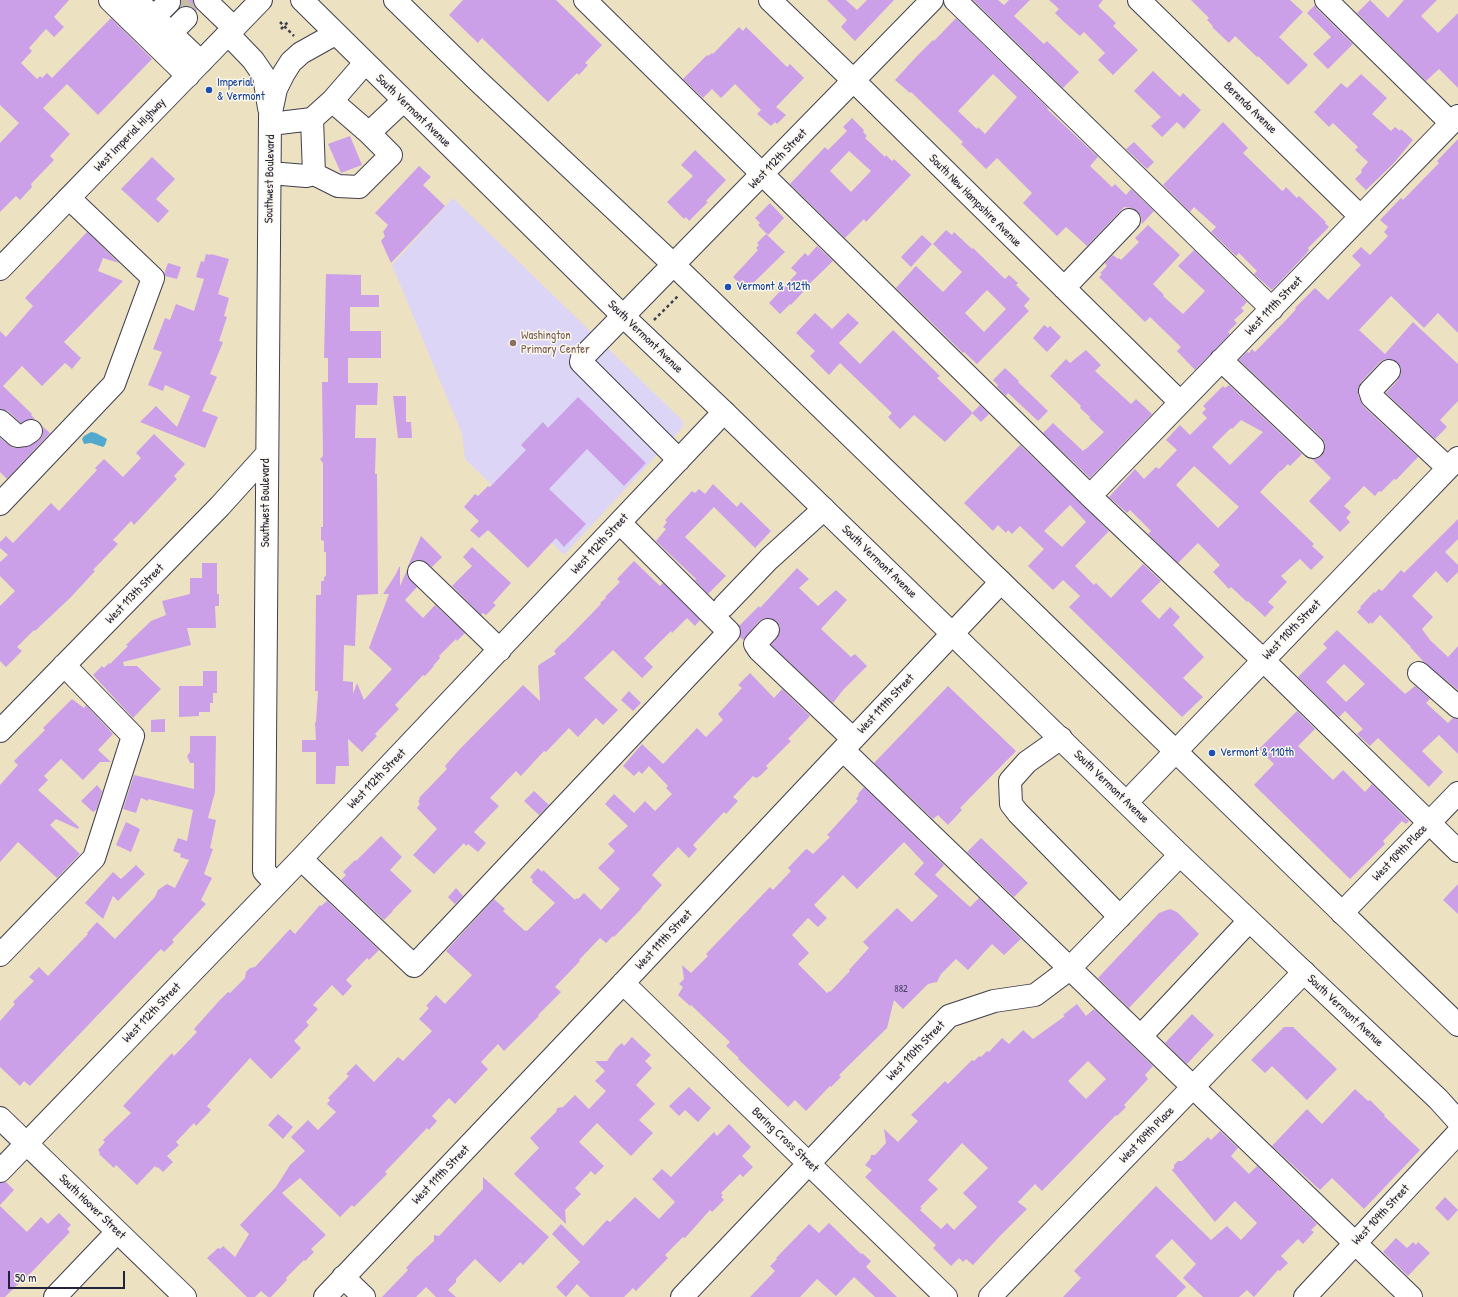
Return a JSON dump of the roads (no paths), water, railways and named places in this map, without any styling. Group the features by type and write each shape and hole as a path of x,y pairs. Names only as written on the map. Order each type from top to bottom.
{"street":[{"path":"110,0 194,69"},
{"path":"136,0 181,12 231,31 264,76 270,120"},
{"name":"West Imperial Highway","path":"0,269 261,0"},
{"name":"South Vermont Avenue","path":"302,0 622,315 953,633 1180,855 1304,972 1448,1102 1458,1121"},
{"path":"395,0 477,80 674,265 1458,1025"},
{"path":"585,0 1090,496 1263,660 1458,850"},
{"name":"South New Hampshire Avenue","path":"770,0 1180,402"},
{"name":"West 112th Street","path":"679,460 582,362 582,358 622,315 674,265 932,0"},
{"path":"955,0 1272,309"},
{"name":"Berendo Avenue","path":"1139,0 1360,216"},
{"path":"1326,0 1455,119"},
{"path":"181,12 194,69"},
{"path":"270,120 276,89 291,62 301,54 335,34"},
{"path":"270,120 312,119 332,100 365,63"},
{"path":"270,173 306,176 314,174 338,186 360,187 391,155 332,100"},
{"path":"369,133 403,100"},
{"path":"312,119 314,174"},
{"name":"West 111th Street","path":"1090,496 1455,119"},
{"name":"Southwest Boulevard","path":"270,120 264,871 276,884"},
{"path":"0,504 114,384 153,278 69,198"},
{"path":"1064,288 1129,220"},
{"path":"1221,360 1313,447"},
{"path":"1389,371 1370,391 1372,397 1453,463"},
{"name":"West 112th Street","path":"0,1171 301,859 724,412"},
{"path":"0,420 17,436 25,435 31,431"},
{"name":"West 113th Street","path":"0,731 220,506 267,454"},
{"name":"West 110th Street","path":"1127,802 1453,463"},
{"path":"724,606 769,559 824,509"},
{"path":"301,859 414,966 729,632 620,523"},
{"path":"419,572 500,650"},
{"name":"West 111th Street","path":"325,1297 1001,582"},
{"path":"768,630 755,644 759,650 848,744 1070,968 1411,1297"},
{"path":"0,955 94,858 133,736 64,665"},
{"path":"1419,673 1458,707"},
{"path":"1061,738 1027,762 1010,781 1011,804 1018,813 1120,917"},
{"name":"West 109th Place","path":"1342,913 1458,793"},
{"name":"West 110th Street","path":"682,1297 949,1016 994,1001 1035,995 1070,968 1180,855"},
{"path":"1141,1036 1249,921"},
{"name":"West 109th Place","path":"990,1297 1304,972"},
{"name":"Baring Cross Street","path":"623,983 946,1297"},
{"name":"South Hoover Street","path":"0,1118 185,1297"},
{"name":"West 109th Street","path":"1305,1297 1458,1133"},
{"path":"55,1297 118,1232"},
{"path":"344,1277 364,1297"}],"water":[{"path":"91,432 107,439 103,447 91,443 84,444 82,439"}],"tunnel":[{"path":"178,10 188,0"}],"place":[{"name":"Imperial & Vermont","path":"209,90"},
{"name":"Vermont & 112th","path":"728,287"},
{"name":"Washington Primary Center","path":"513,343"},
{"name":"Vermont & 110th","path":"1212,753"}]}
